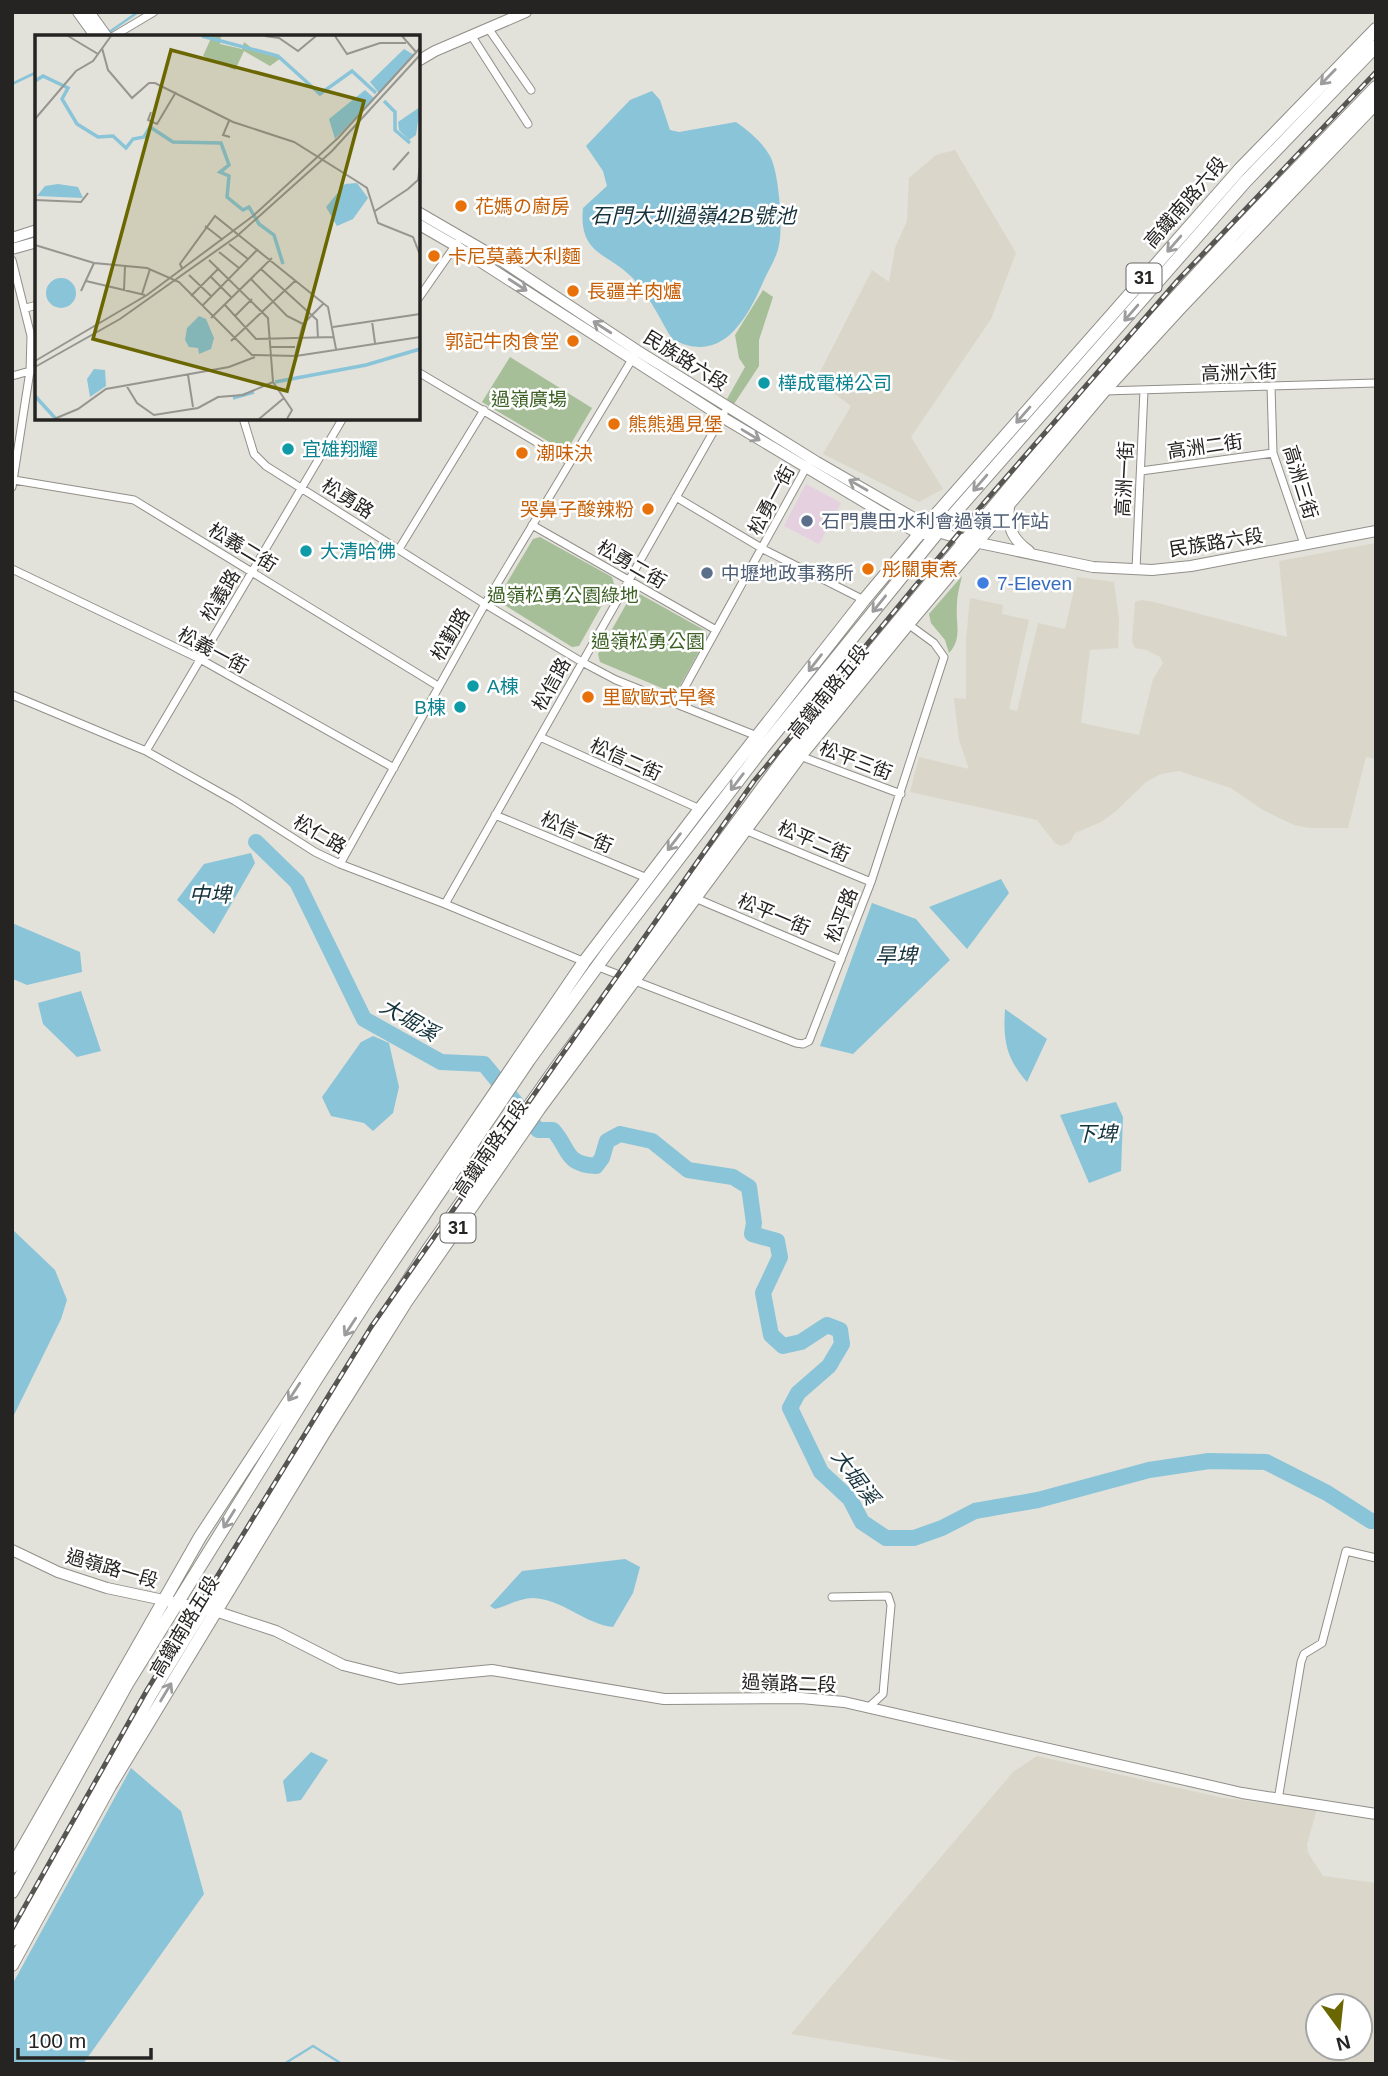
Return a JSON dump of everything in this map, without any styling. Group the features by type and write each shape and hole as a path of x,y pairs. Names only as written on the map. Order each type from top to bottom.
{"main road":[{"name":"高鐵南路六段","path":"928,531 1265,142 1376,29"},
{"name":"高鐵南路六段","path":"928,531 1245,182 1376,46"},
{"name":"31","path":"972,541 1099,380 1376,87"},
{"name":"31","path":"972,541 1009,506 1104,391 1376,103"},
{"path":"1245,182 1265,142"},
{"path":"1279,204 1308,157"},
{"name":"高鐵南路五段","path":"12,1867 169,1602 647,878 864,600 928,531"},
{"name":"高鐵南路五段","path":"12,1892 127,1684 200,1537 388,1248 590,964 762,748 928,531"},
{"name":"高鐵南路五段","path":"12,1965 288,1471 427,1251 628,979 695,898 800,756 972,541"},
{"name":"高鐵南路五段","path":"12,1940 151,1694 210,1610 406,1303 628,979 786,756 972,541"},
{"path":"371,1294 388,1248"},
{"path":"406,1303 427,1251"},
{"path":"288,1471 324,1433"}],"street":[{"path":"78,12 95,35"},
{"path":"89,12 106,35"},
{"path":"115,35 154,12"},
{"path":"420,60 526,12"},
{"path":"488,28 531,90"},
{"path":"471,35 528,124"},
{"name":"民族路六段","path":"420,213 635,355 722,417 928,531 1093,567 1136,569 1191,566 1376,531"},
{"name":"民族路六段","path":"420,225 459,241"},
{"path":"12,238 35,231"},
{"path":"420,296 459,241"},
{"path":"12,249 35,243"},
{"path":"12,260 26,308 33,370 13,484"},
{"path":"26,308 35,306"},
{"name":"民族路六段","path":"635,355 728,407 809,463"},
{"name":"松勤路","path":"340,864 485,604 635,355"},
{"path":"12,376 33,370"},
{"path":"420,373 570,462"},
{"name":"高洲六街","path":"1104,391 1376,383"},
{"name":"高洲三街","path":"1271,386 1273,453 1304,544"},
{"name":"高洲一街","path":"1136,569 1144,390"},
{"name":"松信路","path":"445,904 728,407"},
{"path":"399,549 484,411"},
{"name":"松勇路","path":"244,420 254,454 266,466 485,604 616,680 757,736"},
{"name":"松義路","path":"146,751 343,420"},
{"name":"高洲二街","path":"1141,471 1273,453"},
{"name":"松勇一街","path":"676,703 809,463"},
{"name":"松義二街","path":"13,484 134,500 438,686"},
{"path":"676,497 763,549 864,600"},
{"path":"1009,506 1007,520 1013,536 1034,555"},
{"name":"松勇二街","path":"532,525 716,630"},
{"name":"松義一街","path":"12,569 200,659 394,768"},
{"name":"松平路","path":"628,979 803,1044 810,1041 871,882 944,657 934,643 908,624"},
{"name":"松仁路","path":"12,695 146,751 235,801 315,852 340,864 628,979"},
{"name":"松信二街","path":"540,737 700,809"},
{"name":"松平三街","path":"800,756 901,794"},
{"name":"松信一街","path":"495,815 647,878"},
{"name":"松平二街","path":"744,830 871,882"},
{"name":"松平一街","path":"695,898 841,960"},
{"name":"過嶺路一段","path":"12,1550 58,1572 107,1588 210,1610"},
{"path":"1278,1801 1301,1661 1304,1654 1322,1643 1346,1551 1376,1558"},
{"path":"832,1597 888,1596 891,1605 883,1694 870,1706"},
{"name":"過嶺路二段","path":"210,1610 276,1631 343,1665 399,1679 492,1670 664,1699 801,1698 870,1706 1278,1801 1376,1814"}],"shaded area":[{"path":"955,150 1016,253 991,319 911,437 943,489 919,502 823,454 851,406 816,380 872,270 889,282 895,248 907,221 909,178 936,155"},
{"path":"806,484 841,503 819,544 784,526"},
{"path":"1376,543 1376,759 1366,757 1348,828 1309,828 1294,825 1263,810 1231,788 1179,771 1161,774 1146,782 1115,812 1101,822 1075,833 1070,842 1061,846 1055,843 1037,820 910,792 919,757 969,769 959,740 954,698 966,699 966,640 970,598 1003,605 1002,614 1029,620 1009,709 1017,711 1038,623 1065,629 1077,577 1114,582 1119,619 1118,648 1090,650 1081,723 1139,735 1153,679 1163,663 1160,657 1135,648 1132,642 1135,602 1154,602 1287,637 1279,561"},
{"path":"1037,1756 1223,1798 1317,1809 1307,1844 1308,1853 1323,1876 1376,1883 1376,2064 976,2064 791,2034 1013,1772"}],"green space":[{"path":"763,290 773,297 759,340 759,366 734,404 727,399 745,367 739,358 735,335"},
{"name":"過嶺廣場","path":"510,357 592,408 566,452 482,402"},
{"name":"過嶺松勇公園綠地","path":"540,537 612,577 614,584 579,646 572,647 501,603 499,596 533,539"},
{"path":"962,576 957,601 956,642 949,653 945,640 931,623 929,614"},
{"name":"過嶺松勇公園","path":"638,593 706,631 707,637 678,689 671,692 600,662 598,654 632,594"}],"water":[{"name":"石門大圳過嶺42B號池","path":"652,91 660,100 670,130 679,132 736,122 763,146 770,156 776,174 781,225 775,258 741,323 719,342 705,347 690,346 672,339 642,289 627,273 591,246 583,224 583,208 607,186 603,171 586,146 630,100"},
{"name":"中埤","path":"251,853 255,863 214,934 177,900 204,864"},
{"name":"旱埤","path":"1001,879 1009,893 967,949 929,907"},
{"name":"旱埤","path":"872,903 916,919 950,960 853,1054 820,1046"},
{"path":"12,923 80,952 82,972 27,985 13,979"},
{"path":"81,991 101,1051 77,1057 43,1024 38,1003"},
{"path":"1005,1009 1047,1039 1027,1082 1014,1065 1007,1048"},
{"path":"373,1036 389,1043 399,1087 393,1113 373,1131 364,1123 331,1116 322,1097 361,1042"},
{"name":"下埤","path":"1116,1102 1123,1117 1121,1171 1089,1183 1060,1115"},
{"path":"12,1229 55,1270 67,1300 61,1319 12,1419"},
{"path":"625,1559 640,1567 633,1593 613,1627 544,1599 524,1599 495,1609 490,1606 522,1571"},
{"path":"311,1752 328,1760 301,1800 287,1802 283,1781"},
{"path":"131,1768 181,1811 204,1894 83,2064 12,2064 12,1985"}],"waterway":[{"path":"108,33 138,12"},
{"path":"12,84 35,73"},
{"name":"大堀溪","path":"256,842 297,882 364,1019 441,1062 484,1064 538,1130 553,1130 569,1154 578,1162 596,1166 602,1158 607,1141 620,1134 652,1141 688,1170 733,1177 749,1187 754,1223 752,1234 777,1241 780,1257 763,1293 771,1335 783,1346 801,1342 827,1325 840,1330 842,1344 829,1366 798,1393 790,1408 821,1472 850,1499 862,1522 886,1538 914,1538 942,1528 975,1511 1038,1500 1149,1470 1209,1461 1266,1462 1327,1493 1371,1521 1376,1521"},
{"path":"284,2064 313,2046 342,2064"}],"railway":[{"path":"12,1929 147,1690 371,1327 754,781 983,504 1178,280 1376,72"}],"place":[{"name":"花媽の廚房","path":"461,206"},
{"name":"卡尼莫義大利麵","path":"434,256"},
{"name":"長疆羊肉爐","path":"573,291"},
{"name":"郭記牛肉食堂","path":"573,341"},
{"name":"樺成電梯公司","path":"764,383"},
{"name":"熊熊遇見堡","path":"614,424"},
{"name":"宜雄翔耀","path":"288,449"},
{"name":"潮味決","path":"522,453"},
{"name":"哭鼻子酸辣粉","path":"648,509"},
{"name":"石門農田水利會過嶺工作站","path":"807,521"},
{"name":"大清哈佛","path":"306,551"},
{"name":"彤關東煮","path":"868,569"},
{"name":"中壢地政事務所","path":"707,573"},
{"name":"7-Eleven","path":"983,583"},
{"name":"A棟","path":"473,686"},
{"name":"里歐歐式早餐","path":"588,697"},
{"name":"B棟","path":"460,707"}]}
